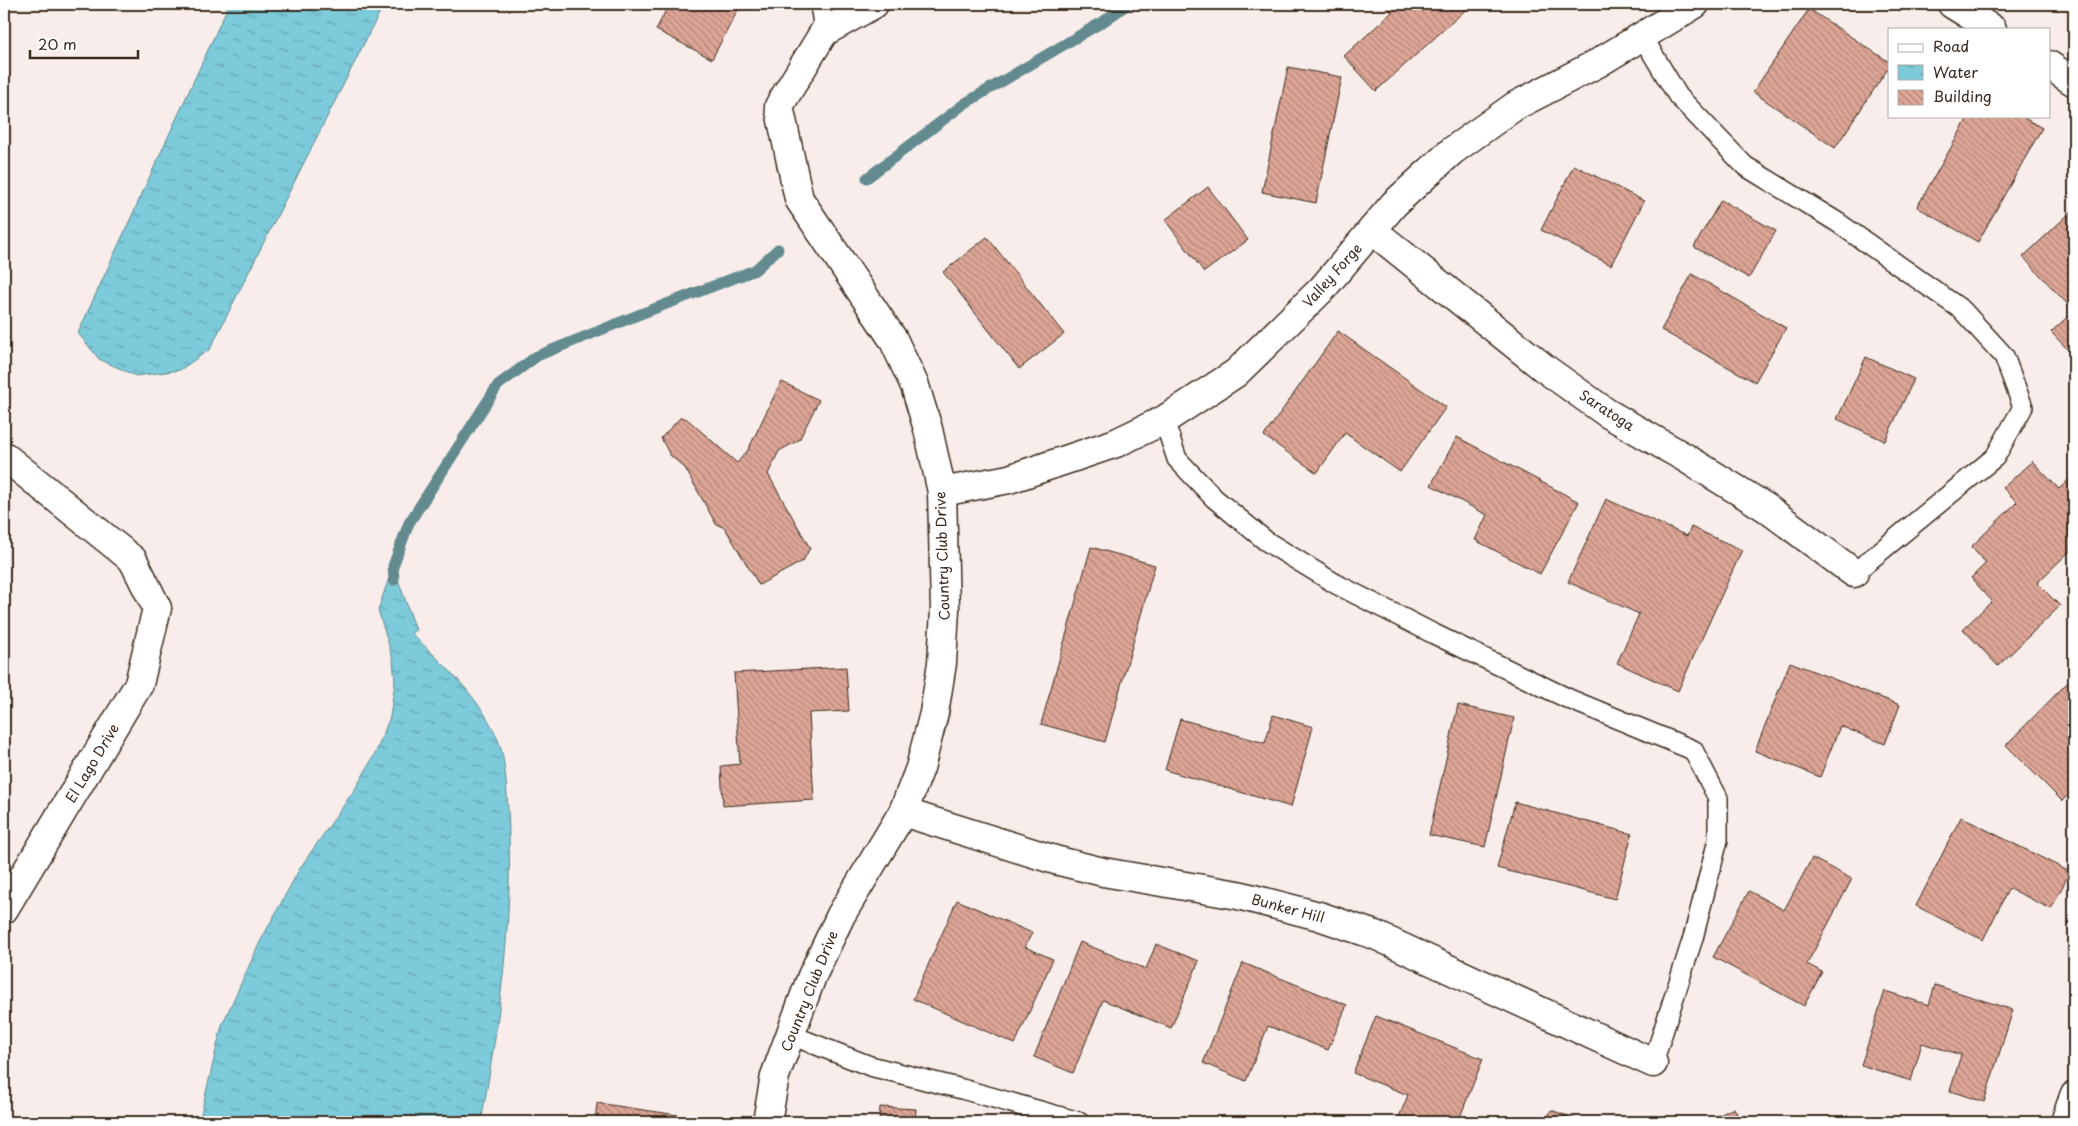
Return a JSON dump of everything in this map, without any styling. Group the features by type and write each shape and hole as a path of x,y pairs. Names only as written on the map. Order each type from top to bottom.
{"street":[{"name":"Country Club Drive","path":"766,1122 776,1076 812,976 840,915 903,812 920,768 934,713 942,663 945,609 942,492 928,429 915,386 893,339 799,199 779,106 824,32 874,4"},
{"name":"Valley Forge","path":"942,492 1009,479 1062,463 1116,443 1164,420 1236,373 1322,289 1394,204 1452,151 1515,106 1598,63 1695,4"},
{"path":"1952,4 1990,28"},
{"path":"2050,66 2074,82"},
{"name":"Saratoga","path":"1372,230 1544,368 1607,413 1684,457 1765,507 1854,573"},
{"name":"El Lago Drive","path":"4,456 133,560 156,608 139,684 4,909"},
{"name":"Bunker Hill","path":"903,812 1055,860 1102,872 1238,895 1319,916 1375,936 1653,1063"},
{"path":"2065,1122 2074,1096"}],"lane":[{"path":"820,4 824,32"},
{"path":"1642,36 1678,96 1744,166 1837,222 1962,310 2004,356 2023,408 1995,457 1854,573"},
{"path":"1164,420 1177,459 1214,498 1274,546 1336,584 1441,637 1569,699 1693,750 1718,798 1718,840 1693,938 1653,1063"},
{"path":"790,1036 870,1066 962,1089 1079,1122"}],"water":[{"path":"229,4 384,4 210,349 180,370 136,376 99,359 78,333"},
{"path":"393,566 416,630 411,633 458,680 479,706 496,735 504,762 509,849 507,928 494,1044 481,1122 199,1122 222,1025 260,942 300,868 357,786 376,752 390,717 395,682 393,659 378,610"}],"building":[{"path":"669,4 741,4 712,59 656,30"},
{"path":"1383,4 1472,4 1376,91 1344,56 1392,12"},
{"path":"1809,9 1888,61 1888,68 1835,148 1753,92"},
{"path":"1288,67 1342,77 1316,203 1262,192"},
{"path":"1968,118 2024,118 2042,128 1978,242 1917,207"},
{"path":"1574,165 1644,201 1611,265 1541,230"},
{"path":"1208,187 1248,240 1204,272 1165,220"},
{"path":"1721,200 1776,231 1749,278 1694,247"},
{"path":"2074,209 2074,311 2023,257"},
{"path":"987,237 1064,334 1019,369 943,272"},
{"path":"1692,274 1786,328 1755,382 1661,330"},
{"path":"2074,311 2074,356 2051,332"},
{"path":"1338,331 1446,407 1400,472 1345,433 1317,473 1264,436"},
{"path":"1866,357 1914,379 1885,441 1837,419"},
{"path":"782,382 819,400 799,440 779,451 768,474 810,548 803,561 759,585 725,528 716,524 685,468 670,455 661,438 681,417 687,419 737,463 748,450"},
{"path":"1457,437 1579,502 1540,574 1475,540 1487,515 1431,485"},
{"path":"2032,461 2059,489 2074,475 2074,547 2037,583 2060,606 1998,666 1963,629 1992,601 1971,578 1986,563 1971,547 2017,502 2003,488"},
{"path":"1606,499 1687,536 1691,527 1742,550 1678,691 1617,663 1639,614 1568,582"},
{"path":"1091,547 1155,565 1105,742 1041,724"},
{"path":"1790,662 1900,705 1885,744 1840,726 1820,777 1755,751"},
{"path":"846,667 849,711 809,713 814,800 723,806 721,766 740,764 734,673"},
{"path":"2071,679 2074,682 2074,789 2062,801 2006,745"},
{"path":"1458,705 1514,718 1485,847 1429,835"},
{"path":"1273,715 1313,727 1291,807 1165,770 1180,719 1265,743"},
{"path":"1515,802 1632,834 1615,899 1497,868"},
{"path":"1961,817 2070,872 2051,909 2009,888 1983,940 1916,906"},
{"path":"1812,858 1852,879 1807,964 1822,972 1804,1006 1713,957 1749,891 1784,910"},
{"path":"957,900 1032,933 1025,947 1053,959 1015,1044 913,999"},
{"path":"1080,942 1146,969 1156,944 1199,961 1171,1028 1103,1000 1073,1073 1034,1057"},
{"path":"1243,963 1347,1005 1328,1050 1268,1026 1246,1081 1203,1063"},
{"path":"1935,985 2013,1010 1984,1102 1950,1091 1961,1055 1922,1043 1911,1081 1861,1065 1885,991 1929,1005"},
{"path":"1376,1016 1483,1059 1458,1122 1397,1122 1408,1095 1353,1073"},
{"path":"597,1103 678,1115 677,1122 595,1122"},
{"path":"880,1107 916,1109 915,1122 879,1122"},
{"path":"1734,1108 1741,1122 1705,1122"},
{"path":"1551,1110 1584,1122 1546,1122"}],"waterway":[{"path":"867,178 964,104 1104,21 1128,4"},
{"path":"394,580 393,566 409,523 498,385 537,356 755,270 778,249"}]}
